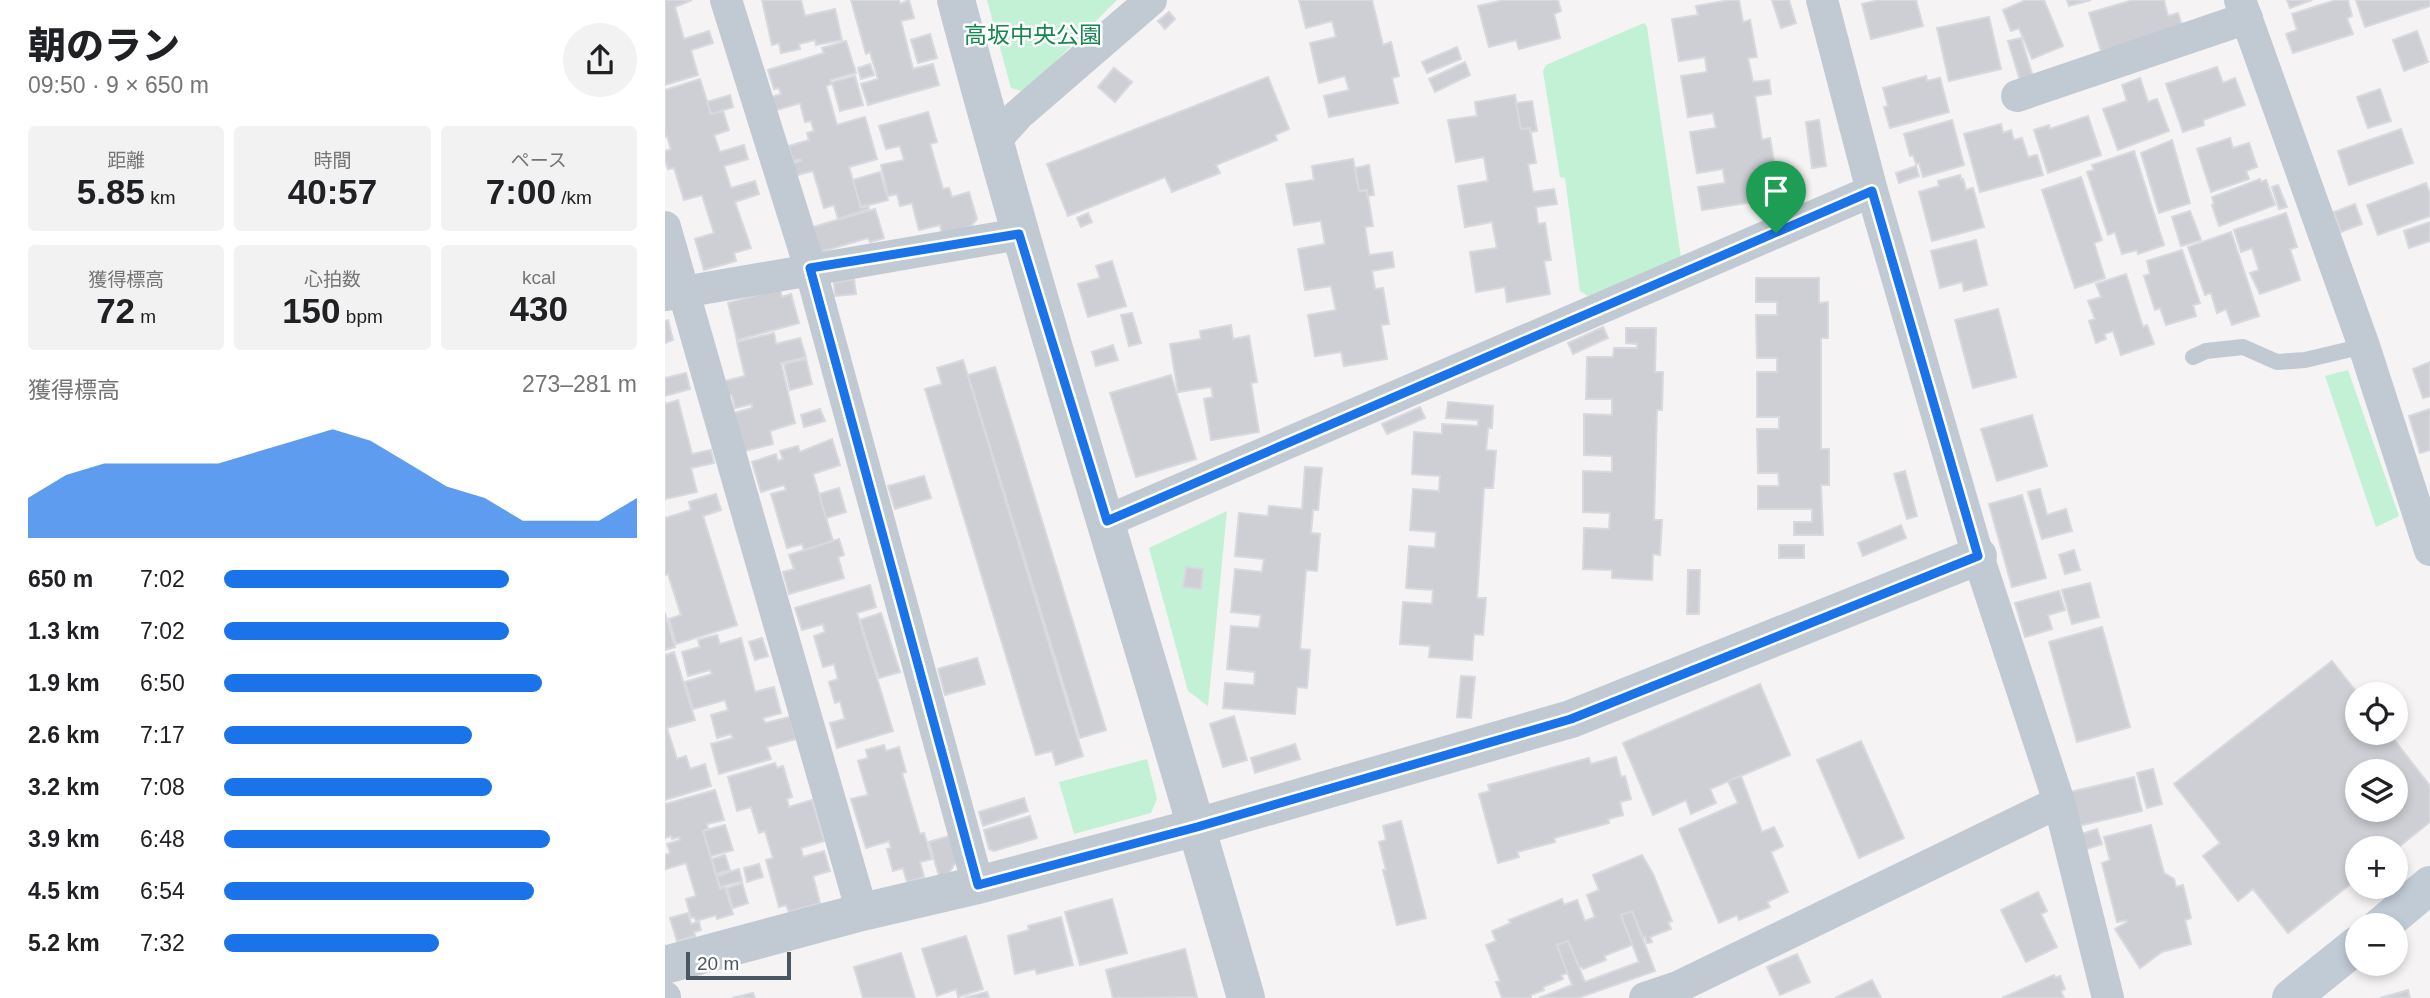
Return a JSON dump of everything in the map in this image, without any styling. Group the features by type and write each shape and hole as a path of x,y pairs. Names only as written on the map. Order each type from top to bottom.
{"main road":[{"path":"2397,913 2430,885"},
{"path":"2291,998 2345,955"}],"street":[{"path":"726,0 810,268 978,885"},
{"path":"956,0 1019,234 1107,521 1246,998"},
{"path":"994,142 1018,115 1151,0"},
{"path":"1822,0 1872,191 1978,556 2059,802 2108,998"},
{"path":"2017,96 2243,9 2364,346 2430,550"},
{"path":"1107,521 1872,191"},
{"path":"665,227 675,294 862,912"},
{"path":"675,294 810,268 1019,234"},
{"path":"665,965 1197,827 1571,719 1978,556"},
{"path":"1645,998 1678,987 2059,802"}],"lane":[{"path":"2193,356 2206,351 2243,347 2277,362 2305,360 2364,346"}],"green space":[{"name":"高坂中央公園","path":"987,0 1117,0 1025,92 1011,88"},
{"path":"1644,23 1647,27 1681,258 1588,296 1580,291 1565,178 1560,177 1543,71 1546,65"},
{"path":"2348,370 2399,516 2376,527 2325,376"},
{"path":"1227,511 1208,706 1188,691 1149,548"},
{"path":"1147,759 1157,799 1151,813 1074,834 1059,782"}],"building":[{"path":"665,0 692,0 675,7 684,39 709,31 713,43 691,50 698,75 665,85"},
{"path":"762,0 801,0 805,16 835,9 842,40 816,45 815,40 799,44 800,49 781,53 779,43 772,45"},
{"path":"851,0 899,0 900,4 909,0 914,18 901,21 913,69 933,64 939,85 868,105 861,84 878,79 870,52 866,54"},
{"path":"1299,0 1372,0 1383,45 1391,42 1399,76 1392,78 1398,103 1329,117 1324,96 1349,90 1345,76 1319,83 1310,43 1336,37 1332,21 1306,28"},
{"path":"1504,0 1558,0 1561,11 1554,14 1560,38 1519,49 1516,40 1489,47 1478,6"},
{"path":"1739,0 1743,22 1750,20 1757,57 1748,58 1753,82 1769,80 1771,94 1755,96 1762,140 1770,138 1776,173 1768,174 1772,199 1702,210 1698,187 1725,183 1723,169 1697,173 1690,132 1716,128 1713,113 1688,117 1681,76 1707,72 1705,57 1679,61 1672,19 1698,15 1696,6"},
{"path":"1772,0 1789,0 1796,23 1781,28"},
{"path":"1879,0 1916,0 1923,26 1871,39 1862,4"},
{"path":"2026,0 2044,0 2063,46 2032,59 2019,28 2011,31 2003,10"},
{"path":"2067,0 2091,0 2069,6"},
{"path":"2133,0 2164,0 2168,16 2178,13 2184,32 2101,51 2089,13"},
{"path":"2287,0 2312,0 2290,8"},
{"path":"2336,0 2348,0 2352,16 2347,18 2353,34 2293,53 2286,34 2297,30 2292,14"},
{"path":"2356,0 2430,0 2430,6 2365,27"},
{"path":"1169,12 1175,19 1165,29 1158,21"},
{"path":"1989,17 2001,69 1949,81 1937,28"},
{"path":"2417,31 2428,62 2404,71 2393,40"},
{"path":"930,34 937,58 918,63 911,40"},
{"path":"2021,38 2033,77 2020,80 2008,41"},
{"path":"846,41 856,73 830,80 832,84 826,86 837,125 865,117 877,159 849,167 861,208 868,206 869,209 838,219 834,205 824,208 813,171 794,176 791,164 801,161 793,161 789,146 809,140 807,133 814,131 811,121 805,122 800,103 773,111 769,98 781,94 779,88 774,89 768,70 824,53 822,48"},
{"path":"1457,47 1461,59 1427,73 1422,62"},
{"path":"1465,62 1470,75 1435,92 1429,79"},
{"path":"870,64 874,75 861,79 858,68"},
{"path":"2217,67 2223,83 2235,78 2245,105 2203,120 2204,125 2183,132 2166,84"},
{"path":"1114,68 1132,82 1115,102 1098,87"},
{"path":"855,76 863,105 840,111 832,82"},
{"path":"1926,76 1927,81 1940,78 1949,112 1890,128 1884,107 1888,106 1883,88"},
{"path":"1268,77 1289,129 1275,135 1277,140 1216,165 1220,173 1172,192 1165,177 1068,216 1047,164"},
{"path":"2140,78 2148,102 2157,99 2169,131 2118,150 2103,109 2127,101 2122,85"},
{"path":"700,79 711,114 723,111 729,130 714,135 720,152 744,145 748,159 724,166 731,188 755,181 759,194 735,202 751,248 734,253 736,261 704,270 695,239 714,233 702,195 684,200 674,168 668,169 665,160 665,151 671,149 667,136 665,137 665,90"},
{"path":"2380,89 2391,121 2368,128 2357,97"},
{"path":"730,95 733,107 711,114 707,102"},
{"path":"1515,95 1521,129 1530,128 1536,163 1528,164 1533,192 1554,189 1557,204 1536,207 1538,224 1545,223 1551,260 1544,261 1550,294 1507,302 1505,287 1476,292 1470,252 1497,248 1492,222 1465,227 1458,186 1488,181 1484,157 1456,162 1448,120 1477,116 1475,102"},
{"path":"1532,101 1537,131 1530,132 1530,128 1521,129 1516,103"},
{"path":"928,112 937,142 930,144 943,189 949,188 952,197 969,192 977,219 971,226 942,234 940,225 919,230 912,203 900,206 897,194 888,196 881,165 904,160 900,146 886,149 879,126"},
{"path":"2088,116 2101,155 2048,173 2034,130 2049,125 2050,129"},
{"path":"1819,120 1826,166 1812,168 1806,122"},
{"path":"1952,120 1964,165 1923,177 1919,163 1916,164 1913,155 1910,156 1904,134"},
{"path":"2001,124 2003,133 2011,130 2014,140 2022,138 2028,157 2037,155 2043,175 1980,192 1964,134"},
{"path":"2401,129 2413,163 2349,185 2338,151"},
{"path":"2230,138 2233,148 2249,143 2257,167 2246,171 2249,179 2211,192 2197,149"},
{"path":"2172,140 2190,203 2159,213 2141,153"},
{"path":"2134,151 2164,245 2138,254 2137,250 2122,254 2115,232 2108,235 2087,172 2094,170 2092,165"},
{"path":"1353,159 1359,191 1367,190 1373,226 1365,227 1369,255 1392,252 1394,267 1372,271 1375,289 1383,288 1389,324 1381,325 1387,359 1344,366 1341,352 1315,356 1308,315 1336,310 1331,286 1305,290 1298,249 1325,244 1321,221 1294,225 1286,184 1314,180 1312,166"},
{"path":"1369,165 1374,195 1367,196 1367,190 1359,191 1355,168"},
{"path":"1916,166 1919,176 1899,183 1896,173"},
{"path":"880,172 888,200 861,207 853,180"},
{"path":"1960,175 1966,190 1973,188 1984,227 1932,241 1919,192 1939,186 1938,181"},
{"path":"2081,177 2102,240 2094,243 2105,278 2075,288 2042,190"},
{"path":"2260,179 2261,182 2266,180 2275,205 2219,226 2212,197"},
{"path":"2426,183 2430,194 2430,216 2378,235 2367,205"},
{"path":"2278,185 2287,207 2279,209 2272,187"},
{"path":"2355,204 2362,224 2341,232 2334,212"},
{"path":"875,209 884,238 870,242 868,238 820,252 813,227"},
{"path":"2190,211 2201,240 2181,246 2172,217"},
{"path":"1088,213 1092,222 1081,227 1077,218"},
{"path":"2286,213 2297,247 2290,249 2300,280 2260,294 2250,273 2259,270 2252,248 2241,252 2234,230"},
{"path":"2430,222 2430,241 2409,248 2404,231"},
{"path":"2231,232 2259,316 2232,325 2226,309 2217,313 2211,293 2205,295 2188,247"},
{"path":"1976,240 1987,285 1964,291 1962,282 1940,288 1931,251"},
{"path":"2182,250 2200,303 2193,305 2196,316 2166,325 2160,308 2155,310 2144,276 2150,274 2147,261"},
{"path":"1112,261 1126,306 1088,317 1078,284 1100,278 1096,266"},
{"path":"2126,274 2143,327 2147,325 2154,344 2121,355 2113,331 2104,334 2106,339 2096,343 2089,321 2095,319 2088,301 2101,297 2096,284"},
{"path":"1756,278 1819,278 1819,303 1828,302 1828,338 1821,338 1821,449 1829,449 1829,485 1821,485 1823,535 1794,535 1794,522 1812,522 1812,509 1758,509 1758,486 1779,486 1778,473 1758,473 1757,429 1779,429 1779,417 1757,417 1757,372 1777,372 1777,358 1757,358 1756,315 1777,315 1777,302 1756,302"},
{"path":"854,279 856,294 835,296 834,283"},
{"path":"780,289 782,297 791,294 799,323 737,340 728,303"},
{"path":"1998,309 2016,377 1973,388 1955,320"},
{"path":"1132,313 1141,343 1129,346 1121,315"},
{"path":"668,320 673,340 665,343 665,321"},
{"path":"1231,325 1233,339 1249,336 1257,382 1251,383 1259,432 1211,440 1204,399 1213,397 1211,387 1178,392 1170,344 1201,339 1200,331"},
{"path":"1603,327 1608,338 1573,354 1568,343"},
{"path":"1626,328 1656,328 1655,372 1663,372 1662,410 1657,410 1654,520 1662,520 1660,555 1653,554 1652,580 1612,578 1612,570 1583,569 1584,528 1609,529 1610,513 1583,512 1583,471 1612,472 1612,456 1584,455 1584,414 1612,415 1612,399 1586,399 1587,357 1613,357 1614,348 1637,348 1637,344 1626,343"},
{"path":"774,333 776,344 800,338 806,357 781,363 795,423 770,431 773,444 744,451 734,413 752,408 752,404 735,408 732,395 725,397 721,382 745,376 737,342"},
{"path":"1113,345 1118,360 1096,366 1092,352"},
{"path":"806,359 812,384 790,390 784,364"},
{"path":"963,360 1083,756 1056,765 1052,751 1036,755 925,389 942,384 937,368"},
{"path":"2430,362 2430,396 2423,398 2413,369"},
{"path":"995,367 1106,730 1080,738 968,375"},
{"path":"686,373 690,389 665,396 665,378"},
{"path":"1171,375 1196,459 1136,477 1110,393"},
{"path":"678,400 692,454 711,450 714,463 691,468 697,492 665,499 665,402 666,404"},
{"path":"1448,402 1493,406 1492,428 1488,428 1486,450 1496,451 1493,488 1484,488 1477,598 1486,598 1483,635 1474,634 1472,660 1429,657 1430,646 1400,644 1403,602 1432,604 1433,590 1406,588 1409,546 1435,548 1436,532 1410,530 1413,489 1439,491 1440,476 1412,474 1414,432 1442,434 1442,424 1478,426 1478,420 1446,418"},
{"path":"1420,407 1425,418 1387,434 1382,424"},
{"path":"820,409 825,421 804,427 801,415"},
{"path":"2430,409 2430,450 2420,453 2409,416"},
{"path":"2032,415 2047,466 1997,481 1981,429"},
{"path":"832,439 840,465 813,474 833,541 804,550 802,544 787,548 771,494 786,490 784,485 761,492 752,462 776,454 778,461 783,459 780,451 798,446 800,452"},
{"path":"1305,467 1322,468 1318,510 1313,510 1311,533 1320,534 1317,571 1306,570 1300,649 1310,650 1307,688 1297,687 1295,714 1223,708 1225,683 1254,685 1255,672 1227,669 1231,626 1259,628 1261,615 1231,612 1235,569 1262,572 1264,559 1235,556 1239,513 1268,516 1269,506 1302,509"},
{"path":"1905,471 1917,516 1907,519 1894,474"},
{"path":"924,476 931,498 895,509 888,486"},
{"path":"839,488 846,512 826,518 819,494"},
{"path":"2040,489 2047,515 2066,509 2072,531 2042,539 2028,492"},
{"path":"716,494 721,510 703,516 737,625 676,644 669,619 681,615 668,574 665,575 665,518 691,510 689,502"},
{"path":"2022,495 2046,578 2012,587 1989,504"},
{"path":"1901,525 1906,538 1863,556 1858,543"},
{"path":"839,539 844,555 838,557 844,578 789,594 783,572 794,569 789,555"},
{"path":"1779,545 1804,545 1804,558 1779,558"},
{"path":"2074,550 2080,570 2065,574 2059,555"},
{"path":"1186,567 1203,569 1201,589 1183,587"},
{"path":"1688,570 1700,570 1699,614 1687,614"},
{"path":"2090,583 2099,617 2072,624 2062,590"},
{"path":"870,585 876,607 857,613 893,731 837,748 830,723 845,719 840,701 835,703 829,682 838,679 834,664 823,667 814,636 825,632 823,624 802,630 795,608"},
{"path":"2059,591 2065,610 2048,615 2052,629 2025,637 2015,603"},
{"path":"665,613 675,647 665,650"},
{"path":"881,613 900,672 879,678 860,620"},
{"path":"2102,627 2130,727 2077,742 2049,642"},
{"path":"717,635 720,644 741,638 755,692 774,687 781,713 763,718 765,723 790,717 796,739 767,747 771,759 719,774 711,744 733,738 731,734 717,738 711,715 728,710 725,700 693,709 685,682 712,674 710,670 688,676 682,652 700,647 698,640"},
{"path":"762,638 768,656 755,660 749,642"},
{"path":"674,652 695,720 667,728 677,759 686,756 690,769 705,764 711,786 665,800 665,655"},
{"path":"977,658 985,684 945,695 938,669"},
{"path":"2332,661 2349,682 2345,682 2345,745 2398,745 2430,786 2430,822 2408,839 2408,836 2345,836 2345,888 2288,933 2253,889 2238,901 2203,856 2220,843 2174,784"},
{"path":"1461,676 1475,677 1471,718 1457,717"},
{"path":"1760,684 1790,755 1710,789 1716,803 1691,814 1686,800 1653,815 1623,743"},
{"path":"1234,716 1247,760 1223,767 1210,724"},
{"path":"1861,741 1904,838 1859,858 1817,760"},
{"path":"1295,744 1300,759 1255,773 1251,758"},
{"path":"884,745 886,751 899,747 906,772 902,773 920,834 924,833 932,859 920,862 924,877 907,882 903,868 893,871 887,849 891,848 889,841 866,848 851,799 868,795 858,761 868,758 866,750"},
{"path":"1616,757 1631,799 1620,802 1623,815 1608,819 1609,823 1554,838 1555,842 1517,852 1519,857 1498,863 1479,794 1490,791 1488,785 1589,758 1591,764"},
{"path":"775,763 777,768 783,766 792,797 787,799 789,807 812,800 824,841 801,848 803,857 824,851 830,871 813,876 820,903 789,912 786,905 779,907 766,860 773,858 765,831 759,833 751,807 737,811 728,777"},
{"path":"2153,769 2162,804 2147,808 2137,773"},
{"path":"1741,776 1762,832 1774,827 1783,846 1771,852 1788,892 1767,902 1770,907 1739,920 1737,915 1719,923 1679,829 1738,803 1728,781"},
{"path":"2134,777 2142,811 2078,826 2070,792"},
{"path":"715,790 724,820 707,824 708,829 703,831 720,889 725,887 733,914 717,919 716,915 696,921 694,917 691,918 686,899 696,896 686,863 666,869 665,855 670,853 667,844 680,840 679,837 665,838 665,804"},
{"path":"1024,798 1028,811 983,826 979,812"},
{"path":"1030,816 1037,838 994,851 989,849 984,830"},
{"path":"1401,821 1426,918 1397,925 1379,842 1386,840 1383,826"},
{"path":"725,825 733,850 711,856 703,831"},
{"path":"2151,825 2164,873 2174,879 2176,887 2183,885 2191,918 2185,920 2191,944 2162,952 2140,968 2115,929 2127,922 2117,922 2102,863 2110,860 2104,837"},
{"path":"2097,829 2102,844 2081,851 2076,836"},
{"path":"949,836 957,860 949,873 939,876 929,842"},
{"path":"725,855 730,870 716,874 712,859"},
{"path":"1642,855 1653,874 1672,921 1668,922 1671,929 1650,937 1652,942 1647,943 1632,911 1621,915 1632,945 1604,956 1606,960 1583,969 1579,967 1568,941 1557,945 1568,973 1561,975 1563,979 1543,987 1544,990 1531,995 1531,998 1502,998 1496,982 1500,981 1486,945 1496,941 1492,931 1511,923 1509,920 1562,899 1564,905 1577,900 1585,921 1595,917 1587,895 1599,890 1593,875"},
{"path":"759,864 763,877 747,882 744,868"},
{"path":"739,869 742,881 720,887 717,876"},
{"path":"742,883 748,903 733,908 727,888"},
{"path":"2038,892 2047,911 2041,914 2057,947 2026,962 2001,910"},
{"path":"1112,899 1127,953 1080,965 1065,912"},
{"path":"1632,911 1655,971 1578,998 1539,998 1572,985 1557,945 1568,941 1585,982 1639,962 1621,915"},
{"path":"688,913 691,924 699,922 701,930 694,932 695,936 677,941 670,918"},
{"path":"1061,917 1073,965 1037,974 1035,969 1015,974 1008,936 1029,930 1028,926"},
{"path":"966,936 983,989 958,997 956,989 937,996 922,949"},
{"path":"1185,949 1197,997 1113,998 1106,970"},
{"path":"901,953 915,998 863,998 854,967"},
{"path":"1797,954 1810,982 1780,995 1767,967"},
{"path":"2054,975 2055,978 2060,976 2065,989 2061,991 2064,998 2002,998"},
{"path":"1872,980 1881,998 1835,998"},
{"path":"2408,990 2410,998 2380,998"},
{"path":"987,992 989,998 964,998"},
{"path":"753,993 755,998 732,998"}],"route":[{"path":"1872,191 1978,556 1571,719 1197,827 978,885 810,268 1019,234 1107,521 1776,233 1872,191"}]}
